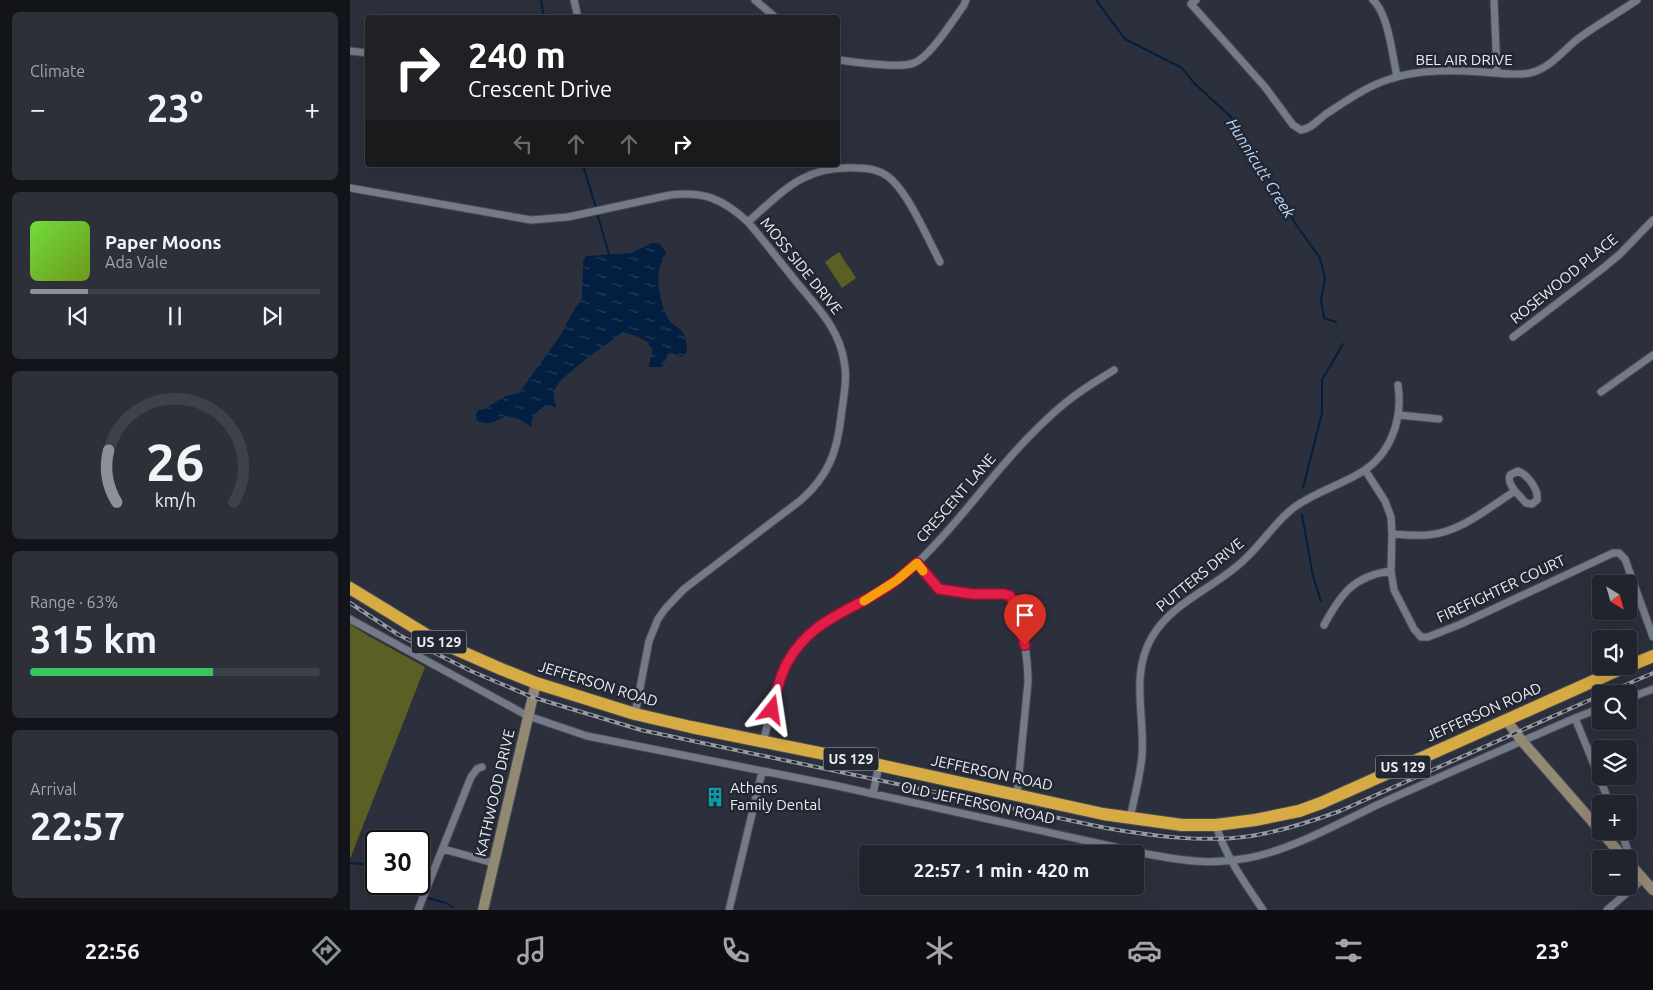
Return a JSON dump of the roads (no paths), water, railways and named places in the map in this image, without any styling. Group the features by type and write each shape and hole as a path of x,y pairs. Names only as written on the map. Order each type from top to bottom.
{"highway":[{"name":"JEFFERSON ROAD","path":"350,588 435,640 536,683 635,714 1130,819 1182,825 1216,825 1275,816 1321,803 1608,675"},
{"name":"JEFFERSON ROAD","path":"1637,662 1653,656"}],"street":[{"path":"574,0 577,15"},
{"path":"755,0 772,15"},
{"path":"1373,0 1379,6 1383,16 1397,76"},
{"path":"1494,0 1496,73"},
{"name":"BEL AIR DRIVE","path":"1194,2 1271,94 1296,128 1301,130 1308,128 1326,114 1362,92 1382,81 1397,76 1438,72 1520,75 1541,69 1554,61 1579,39 1637,0"},
{"path":"840,60 902,65 914,63 928,53 965,3"},
{"path":"350,51 365,53"},
{"path":"748,222 791,184 806,176 838,167 875,170 885,174 899,188 940,262"},
{"name":"MOSS SIDE DRIVE","path":"350,188 519,219 542,220 568,217 670,195 699,194 724,202 748,222 828,319 839,341 845,362 845,380 837,446 826,471 812,490 684,589 665,609 656,623 649,641 635,714"},
{"name":"ROSEWOOD PLACE","path":"1513,337 1607,265 1653,220"},
{"path":"1601,392 1653,355"},
{"name":"CRESCENT LANE","path":"764,742 782,671 797,646 813,630 884,589 917,563 945,534 1006,461 1039,428 1072,397 1114,370"},
{"name":"PUTTERS DRIVE","path":"1130,819 1142,755 1140,673 1146,648 1158,628 1172,613 1246,559 1286,514 1295,507 1365,470 1378,459 1389,444 1395,431 1399,415 1398,385"},
{"path":"1399,415 1439,419"},
{"name":"FIREFIGHTER COURT","path":"1365,470 1385,501 1391,517 1391,572 1394,590 1416,633 1424,638 1460,624 1613,553 1619,553 1624,559 1653,637"},
{"path":"1518,471 1526,477 1536,490 1538,494 1537,500 1532,504 1526,503 1515,491 1509,479 1510,475 1518,471"},
{"path":"1392,534 1426,536 1447,532 1464,524 1515,491"},
{"path":"917,563 939,589 972,594 1004,594 1010,596 1013,600 1025,645 1028,668 1017,795"},
{"path":"1324,625 1337,601 1354,584 1369,576 1391,572"},
{"name":"OLD JEFFERSON ROAD","path":"350,619 528,716 586,736 873,794 1147,854 1193,862 1231,860 1261,855 1293,843 1592,711"},
{"name":"KATHWOOD DRIVE","path":"484,910 536,683"},
{"path":"1637,695 1653,689"},
{"path":"1575,718 1606,795"},
{"path":"1506,721 1617,850"},
{"path":"873,794 879,765"},
{"path":"418,910 471,777 477,769 482,767"},
{"path":"729,910 762,772"},
{"path":"1216,825 1231,860 1263,910"},
{"path":"443,850 494,862"},
{"path":"1637,872 1653,890"},
{"path":"1607,910 1643,879"}],"water":[{"path":"652,243 659,243 666,252 658,276 660,296 666,315 685,335 687,352 681,357 672,353 668,354 662,367 649,367 652,347 650,347 648,342 622,332 575,368 559,383 554,394 557,408 546,405 540,409 533,417 532,427 512,417 505,417 491,423 478,421 475,417 478,410 485,409 503,397 519,393 562,333 573,311 582,299 583,262 586,256 631,253"}],"waterway":[{"path":"541,0 544,15"},
{"name":"Hunnicutt Creek","path":"1096,0 1125,39 1182,68 1194,83 1232,118 1297,226 1320,258 1325,278 1321,300 1324,318 1336,322"},
{"path":"584,167 596,208"},
{"path":"597,213 609,254"},
{"name":"Hunnicutt Creek","path":"1303,488 1322,413 1322,380 1343,344"},
{"name":"Hunnicutt Creek","path":"1302,515 1313,576 1321,601"},
{"path":"350,863 365,864"},
{"path":"428,898 453,907"}],"railway":[{"path":"350,603 399,635 471,671 532,697 641,730 1106,828 1178,838 1215,839 1251,836 1285,829 1318,819 1592,699"},
{"path":"1625,685 1653,673"}],"place":[{"name":"Athens Family Dental","path":"715,797"}]}
